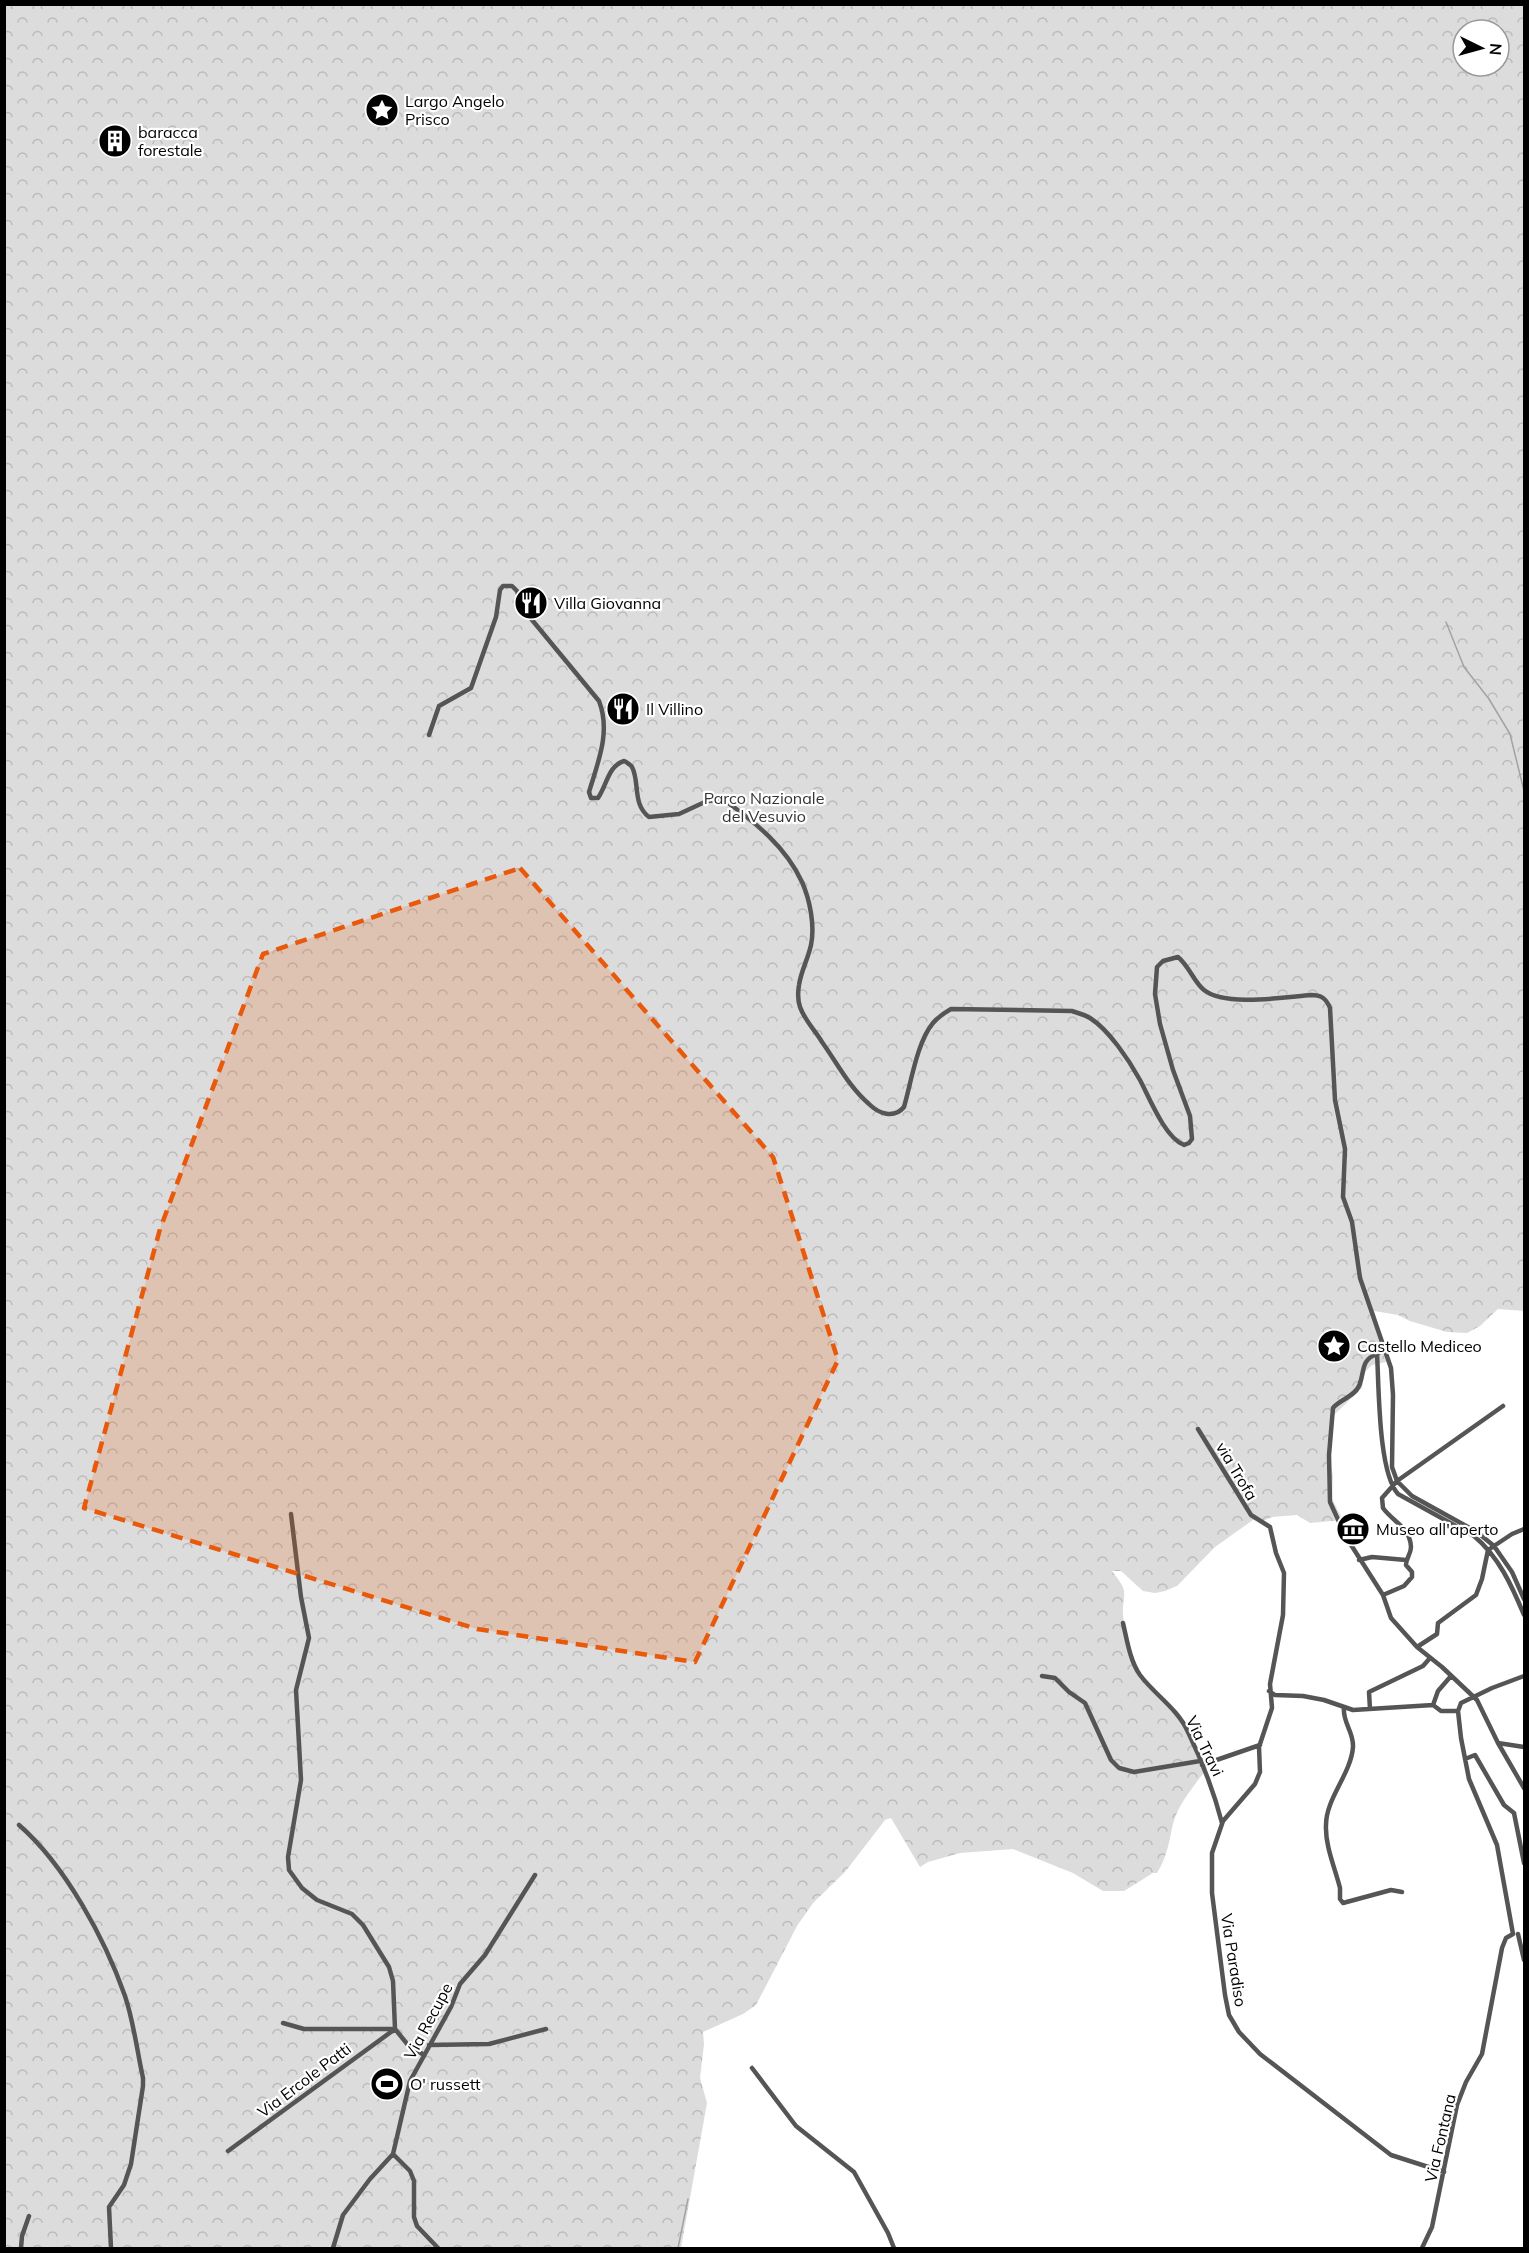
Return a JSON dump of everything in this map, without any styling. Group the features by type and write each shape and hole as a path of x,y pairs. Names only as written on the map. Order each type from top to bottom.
{"street":[{"path":"429,735 439,706 471,688 496,617 500,590 503,586 512,586 517,591 523,609 599,701 604,714 601,752 589,792 591,798 598,798 612,769 624,760 632,767 639,803 649,818 679,814 707,801 724,800 756,824 788,858 803,883 812,927 811,944 799,986 799,1005 805,1019 858,1094 871,1107 891,1115 899,1113 904,1107 922,1044 931,1025 951,1009 1072,1011 1090,1018 1111,1039 1127,1059 1158,1115 1175,1140 1184,1145 1192,1139 1193,1131 1160,1024 1155,994 1157,967 1163,961 1178,957 1204,990 1214,996 1252,1000 1320,995 1327,1000 1330,1008 1335,1101 1345,1149 1343,1187 1346,1208 1352,1222 1360,1278 1391,1368 1392,1467 1397,1481 1412,1496 1477,1532 1494,1546 1512,1572 1524,1599"},
{"path":"1377,1354 1381,1424 1386,1467 1392,1487 1398,1494 1474,1536 1488,1550 1507,1576 1524,1615"},
{"path":"1385,1354 1370,1356 1365,1362 1359,1387 1335,1405 1329,1455 1330,1502 1359,1560 1383,1595 1391,1618 1417,1647 1473,1696 1524,1788"},
{"path":"1383,1595 1404,1587 1409,1582 1412,1572 1406,1565 1410,1553 1410,1538 1403,1527 1386,1513 1381,1503 1382,1498 1397,1481 1503,1406"},
{"name":"via Trofa","path":"1198,1429 1245,1509 1253,1517 1270,1527 1276,1553 1284,1573 1283,1615 1269,1691"},
{"path":"291,1514 294,1552 309,1638 296,1690 301,1780 288,1857 289,1870 302,1888 316,1900 351,1914 373,1940 389,1967 393,1981 394,2029 408,2045 424,2055"},
{"path":"1417,1647 1437,1634 1438,1623 1476,1595 1488,1550 1524,1529"},
{"path":"1359,1560 1372,1557 1406,1560"},
{"name":"Via Travi","path":"1123,1623 1136,1669 1182,1723 1201,1763 1222,1823"},
{"path":"1370,1709 1369,1692 1423,1666 1430,1658"},
{"path":"1042,1676 1055,1678 1085,1703 1112,1760 1119,1768 1134,1772 1201,1763 1260,1745"},
{"path":"1433,1705 1438,1691 1451,1676"},
{"path":"1524,1676 1473,1696 1461,1703 1458,1711 1465,1759 1475,1797 1497,1845 1524,1960"},
{"path":"1269,1691 1275,1695 1313,1698 1353,1710 1433,1705 1442,1711 1458,1711"},
{"name":"Via Paradiso","path":"1269,1691 1272,1708 1260,1745 1259,1777 1251,1790 1222,1823 1212,1853 1212,1893 1229,2014 1239,2032 1260,2054 1391,2155 1444,2172"},
{"path":"1344,1707 1344,1720 1353,1739 1353,1747 1326,1825 1341,1888 1340,1899 1343,1903 1391,1890 1402,1892"},
{"path":"1498,1743 1524,1747"},
{"path":"1465,1759 1475,1755 1504,1804 1514,1813 1524,1863"},
{"path":"19,1825 49,1855 78,1899 114,1971 125,1996 132,2021 143,2078 131,2164 124,2185 109,2207 111,2248"},
{"name":"Via Recupe","path":"393,2154 406,2092 429,2045 451,2007 460,1984 484,1955 534,1875"},
{"name":"Via Fontana","path":"1422,2248 1432,2228 1456,2105 1482,2054 1502,1948 1506,1938 1519,1934"},
{"path":"284,2024 304,2029 394,2029"},
{"name":"Via Ercole Patti","path":"228,2151 394,2029"},
{"path":"429,2045 489,2044 546,2029"},
{"path":"752,2068 796,2126 854,2172 894,2248"},
{"path":"333,2248 342,2215 370,2178 393,2154 410,2171 414,2181 414,2217 417,2226 438,2248"},
{"path":"21,2248 22,2236 29,2216"}],"highlighted area":[{"path":"520,868 773,1157 838,1360 695,1662 477,1629 84,1508 160,1229 263,954"}],"green space":[{"name":"Parco Nazionale del Vesuvio","path":"5,5 1524,5 1524,1311 1498,1309 1480,1326 1467,1333 1447,1332 1398,1315 1374,1311 1390,1361 1372,1365 1364,1373 1362,1388 1334,1415 1330,1460 1333,1476 1332,1499 1343,1520 1310,1523 1297,1515 1272,1517 1263,1521 1253,1520 1215,1547 1177,1586 1165,1591 1155,1593 1143,1591 1121,1571 1112,1571 1123,1588 1124,1624 1135,1663 1148,1686 1156,1694 1165,1698 1187,1724 1207,1768 1187,1795 1175,1817 1169,1843 1157,1873 1153,1873 1124,1891 1103,1891 1073,1873 1013,1849 960,1853 928,1862 920,1867 891,1818 885,1820 845,1872 813,1903 797,1926 756,2005 743,2014 703,2032 700,2078 707,2103 681,2248 5,2248"},
{"name":"O' russett","path":"374,2076 401,2079 399,2092 373,2089"}],"waterway":[{"path":"1446,622 1464,667 1489,699 1510,734 1524,791"},
{"path":"678,2248 688,2199"}],"place":[{"name":"Largo Angelo Prisco","path":"382,110"},
{"name":"baracca forestale","path":"115,141"},
{"name":"Villa Giovanna","path":"531,603"},
{"name":"Il Villino","path":"623,709"},
{"name":"Castello Mediceo","path":"1334,1346"},
{"name":"Museo all'aperto","path":"1353,1529"},
{"name":"O' russett","path":"387,2084"}]}
